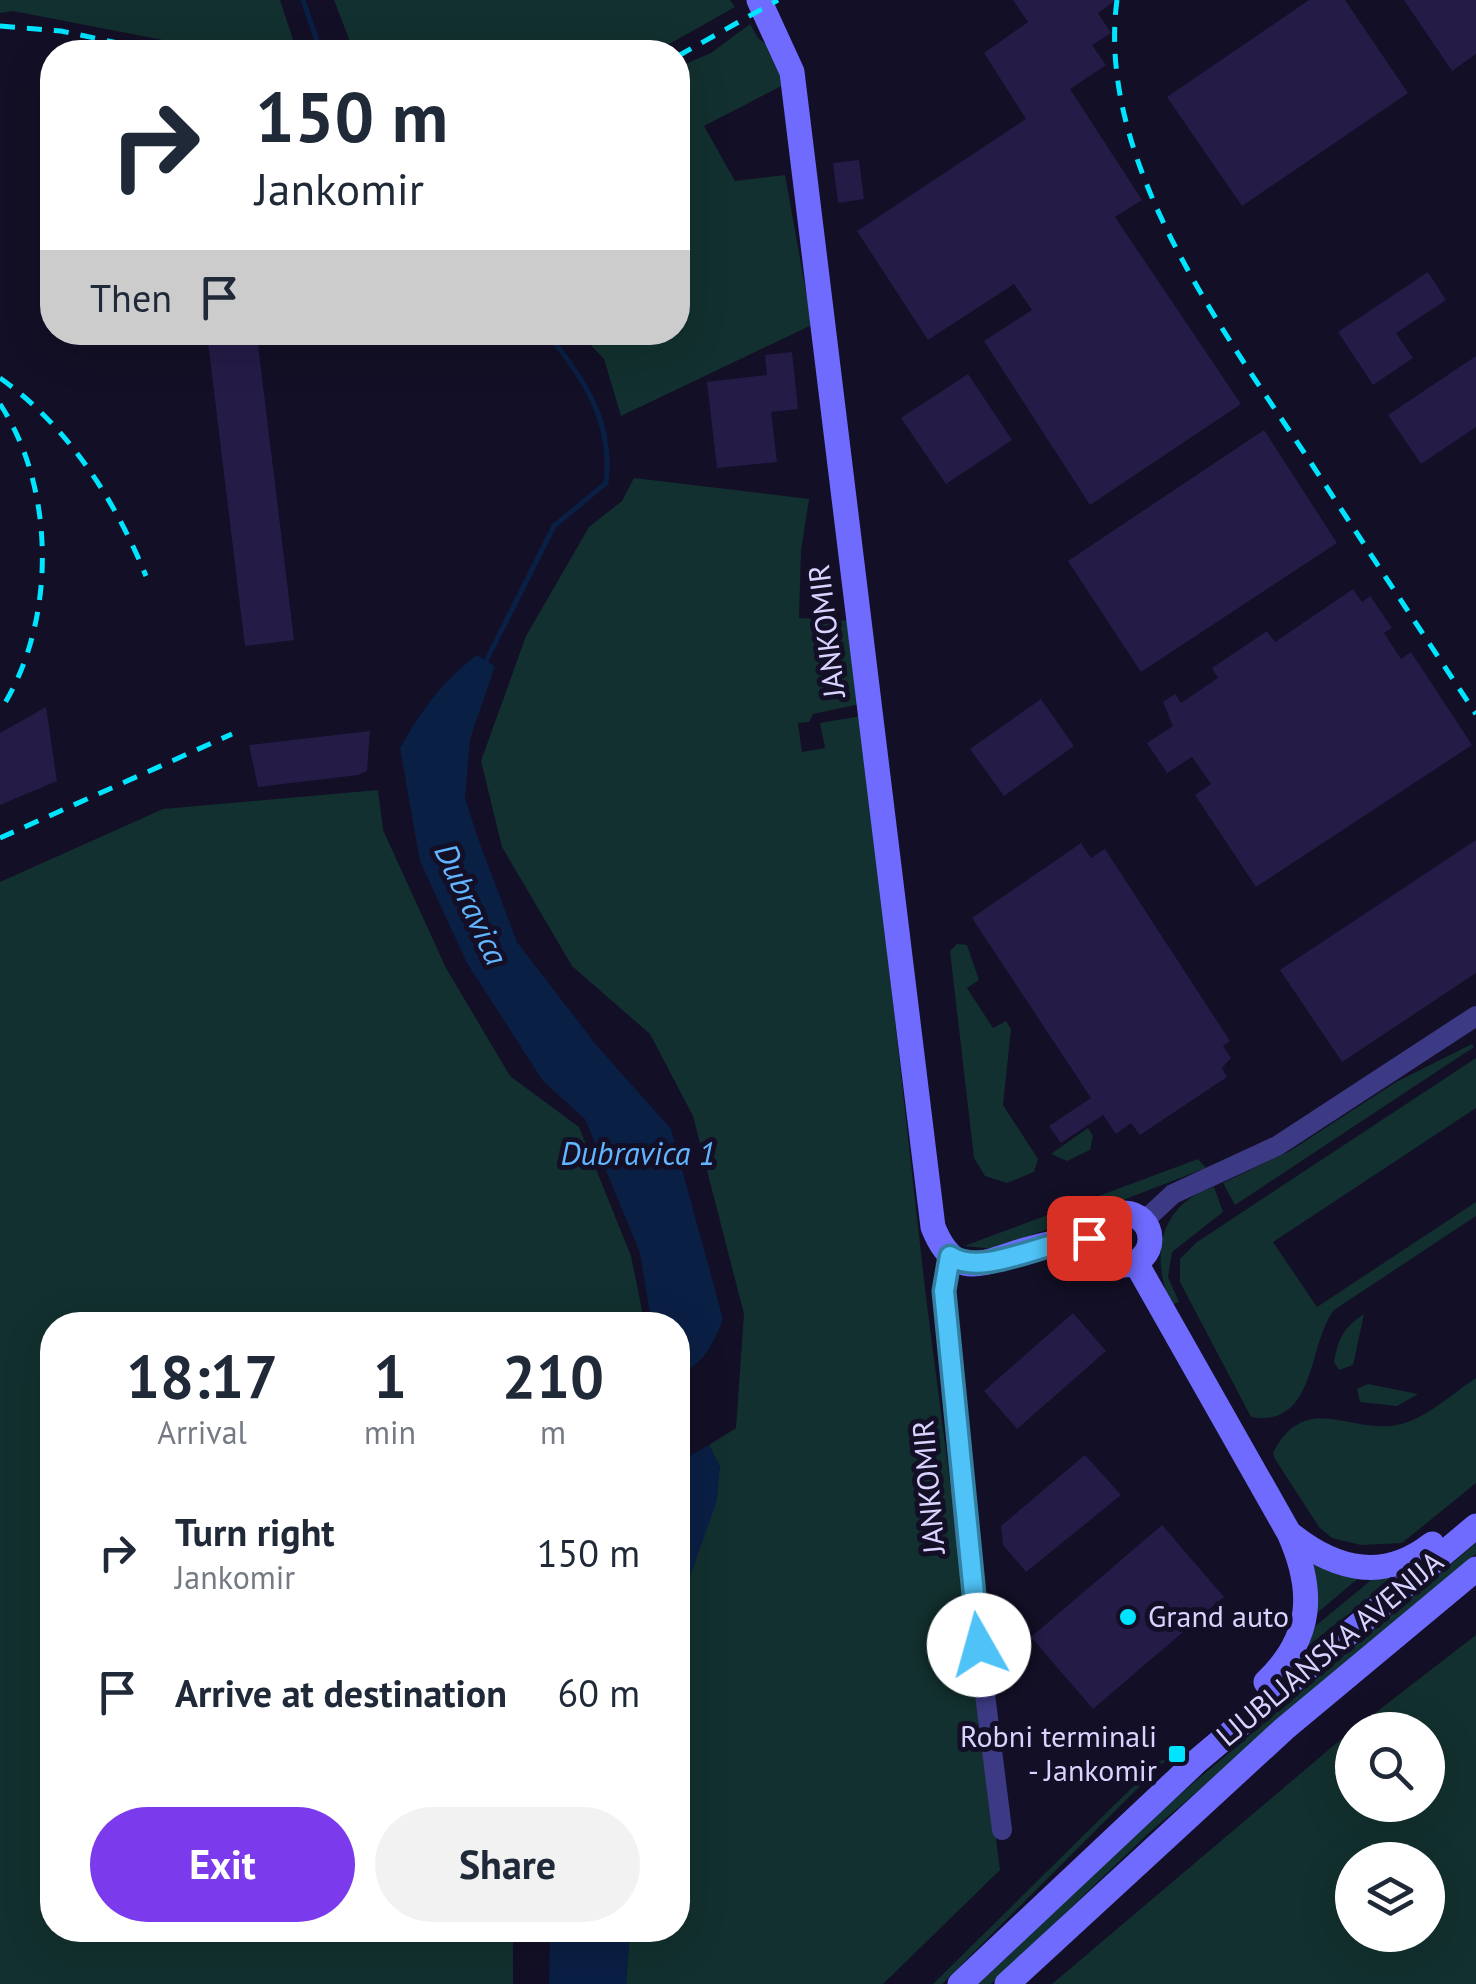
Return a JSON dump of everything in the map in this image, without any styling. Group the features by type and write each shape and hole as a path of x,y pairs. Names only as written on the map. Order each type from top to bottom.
{"street":[{"name":"JANKOMIR","path":"759,0 792,72 930,1214 950,1256 944,1291 965,1534 1002,1830"},
{"path":"1144,1221 1173,1194 1276,1146 1476,1016"},
{"path":"1132,1213 1144,1221 1150,1240 1136,1263 1112,1263 1100,1252 1097,1238 1101,1226 1114,1214 1132,1213"},
{"path":"950,1256 980,1265 1061,1241 1097,1238"},
{"path":"1136,1263 1290,1534 1308,1589 1304,1628 1287,1661 1236,1709 1197,1761"},
{"path":"1290,1534 1338,1564 1374,1569 1420,1553 1476,1510"},
{"name":"LJUBLJANSKA AVENIJA","path":"960,1984 1197,1761 1476,1526"},
{"name":"LJUBLJANSKA AVENIJA","path":"1007,1984 1284,1729 1476,1569"}],"green space":[{"path":"0,0 280,0 293,40 163,40 13,11 0,13"},
{"path":"334,0 730,0 735,7 676,40 349,40"},
{"path":"750,24 758,38 771,48 785,84 704,126 735,181 785,175 812,325 621,416 604,359 591,345 690,345 690,62 711,53"},
{"path":"634,478 809,499 801,551 799,618 851,621 860,704 813,714 809,722 798,723 802,752 825,748 820,723 861,716 925,1289 1000,1870 883,1984 626,1984 629,1942 690,1942 690,1570 720,1467 709,1445 736,1428 744,1314 693,1116 650,1034 572,966 502,847 481,761 526,636 589,527 622,501"},
{"path":"378,790 383,830 446,968 510,1076 579,1127 631,1256 642,1312 40,1312 40,1942 513,1942 513,1984 0,1984 0,882 163,809"},
{"path":"957,944 967,945 979,980 967,988 993,1028 1006,1021 1011,1029 1003,1105 1038,1159 1034,1172 1007,1183 985,1176 974,1158 950,951"},
{"path":"1472,1044 1474,1047 1235,1205 1223,1183 1290,1151 1396,1082"},
{"path":"1476,1058 1476,1108 1273,1242 1317,1307 1476,1202 1476,1216 1334,1310 1299,1397 1288,1410 1272,1417 1251,1417 1180,1282 1180,1259 1197,1242"},
{"path":"1088,1128 1093,1136 1090,1150 1067,1161 1051,1154"},
{"path":"1198,1159 1206,1168 996,1249 964,1246"},
{"path":"1214,1187 1223,1212 1172,1252 1168,1277 1179,1302 1171,1305 1161,1269 1164,1235 1180,1206"},
{"path":"1364,1314 1353,1365 1339,1370 1334,1362 1340,1340"},
{"path":"1476,1378 1476,1483 1402,1543 1361,1545 1332,1538 1319,1527 1275,1459 1273,1453 1286,1434 1300,1423 1332,1419 1366,1425 1401,1424 1431,1410"},
{"path":"1368,1384 1418,1394 1397,1406 1360,1402 1357,1389"},
{"path":"1476,1543 1476,1554 1151,1831 991,1984 978,1984 1144,1825"},
{"path":"1312,1566 1360,1577 1317,1613"},
{"path":"1376,1576 1396,1576 1307,1647 1313,1628"},
{"path":"1476,1635 1476,1984 1052,1984 1335,1744 1335,1822 1445,1822 1445,1712 1376,1712"},
{"path":"1166,1760 942,1984 933,1984 1159,1761"}],"water":[{"name":"Dubravica 1","path":"477,655 495,666 470,739 465,797 517,942 597,1046 671,1129 723,1319 711,1345 690,1368 690,1312 650,1312 640,1253 585,1119 543,1081 467,963 420,861 400,748 416,721 454,675"},
{"path":"709,1445 720,1467 717,1500 690,1577 690,1456"},
{"path":"550,1942 629,1942 626,1984 549,1984"}],"building":[{"path":"1013,0 1116,0 1098,13 1111,33 1092,45 1106,65 1070,89 1142,200 1115,217 1241,404 1090,505 984,341 1032,310 1014,284 928,340 857,231 1026,119 984,53 1028,22"},
{"path":"1309,0 1345,0 1408,93 1242,206 1167,97"},
{"path":"1404,0 1476,0 1476,54 1452,71"},
{"path":"859,160 864,199 838,203 833,163"},
{"path":"1428,272 1446,300 1396,333 1413,358 1373,385 1338,332"},
{"path":"208,345 258,345 294,640 245,646"},
{"path":"792,352 798,409 771,412 777,462 717,468 707,382 767,375 765,355"},
{"path":"1476,356 1476,427 1421,464 1388,415"},
{"path":"968,374 1012,440 946,484 901,418"},
{"path":"1264,430 1337,543 1141,672 1068,561"},
{"path":"1353,589 1362,602 1370,596 1392,628 1384,633 1401,659 1411,652 1472,745 1256,887 1195,795 1211,784 1192,757 1167,773 1147,743 1173,726 1163,702 1175,694 1181,703 1218,678 1212,668 1267,631 1275,642"},
{"path":"1041,699 1074,746 1004,796 970,749"},
{"path":"46,707 57,781 0,805 0,733"},
{"path":"370,731 367,771 258,787 249,745"},
{"path":"1476,840 1476,973 1342,1062 1280,970"},
{"path":"1081,843 1091,858 1105,849 1230,1041 1223,1046 1231,1058 1222,1068 1227,1077 1140,1135 1131,1123 1116,1134 1103,1115 1061,1143 1049,1126 1091,1098 972,918"},
{"path":"1073,1313 1106,1351 1017,1429 984,1391"},
{"path":"1085,1455 1121,1495 1026,1572 1003,1545 1001,1526"},
{"name":"Grand auto","path":"1162,1525 1224,1597 1093,1709 1031,1637"}],"waterway":[{"name":"Dubravica","path":"303,0 317,40"},
{"name":"Dubravica","path":"484,665 554,526 606,483 607,461 600,420 583,383 556,345"}],"railway":[{"path":"690,49 778,0"},
{"path":"1117,0 1116,62 1126,123 1147,185 1175,246 1243,362 1476,714"},
{"path":"0,26 61,31 104,40"},
{"path":"0,378 47,418 87,467 120,520 146,576"},
{"path":"0,404 19,439 32,477 40,517 42,558 40,599 32,639 0,711"},
{"path":"0,838 232,734"}],"place":[{"name":"Grand auto","path":"1128,1617"},
{"name":"Robni terminali - Jankomir","path":"1177,1754"}],"route":[{"path":"979,1645 965,1534 944,1291 950,1256 959,1262 980,1265 1050,1243 1089,1238"}]}
